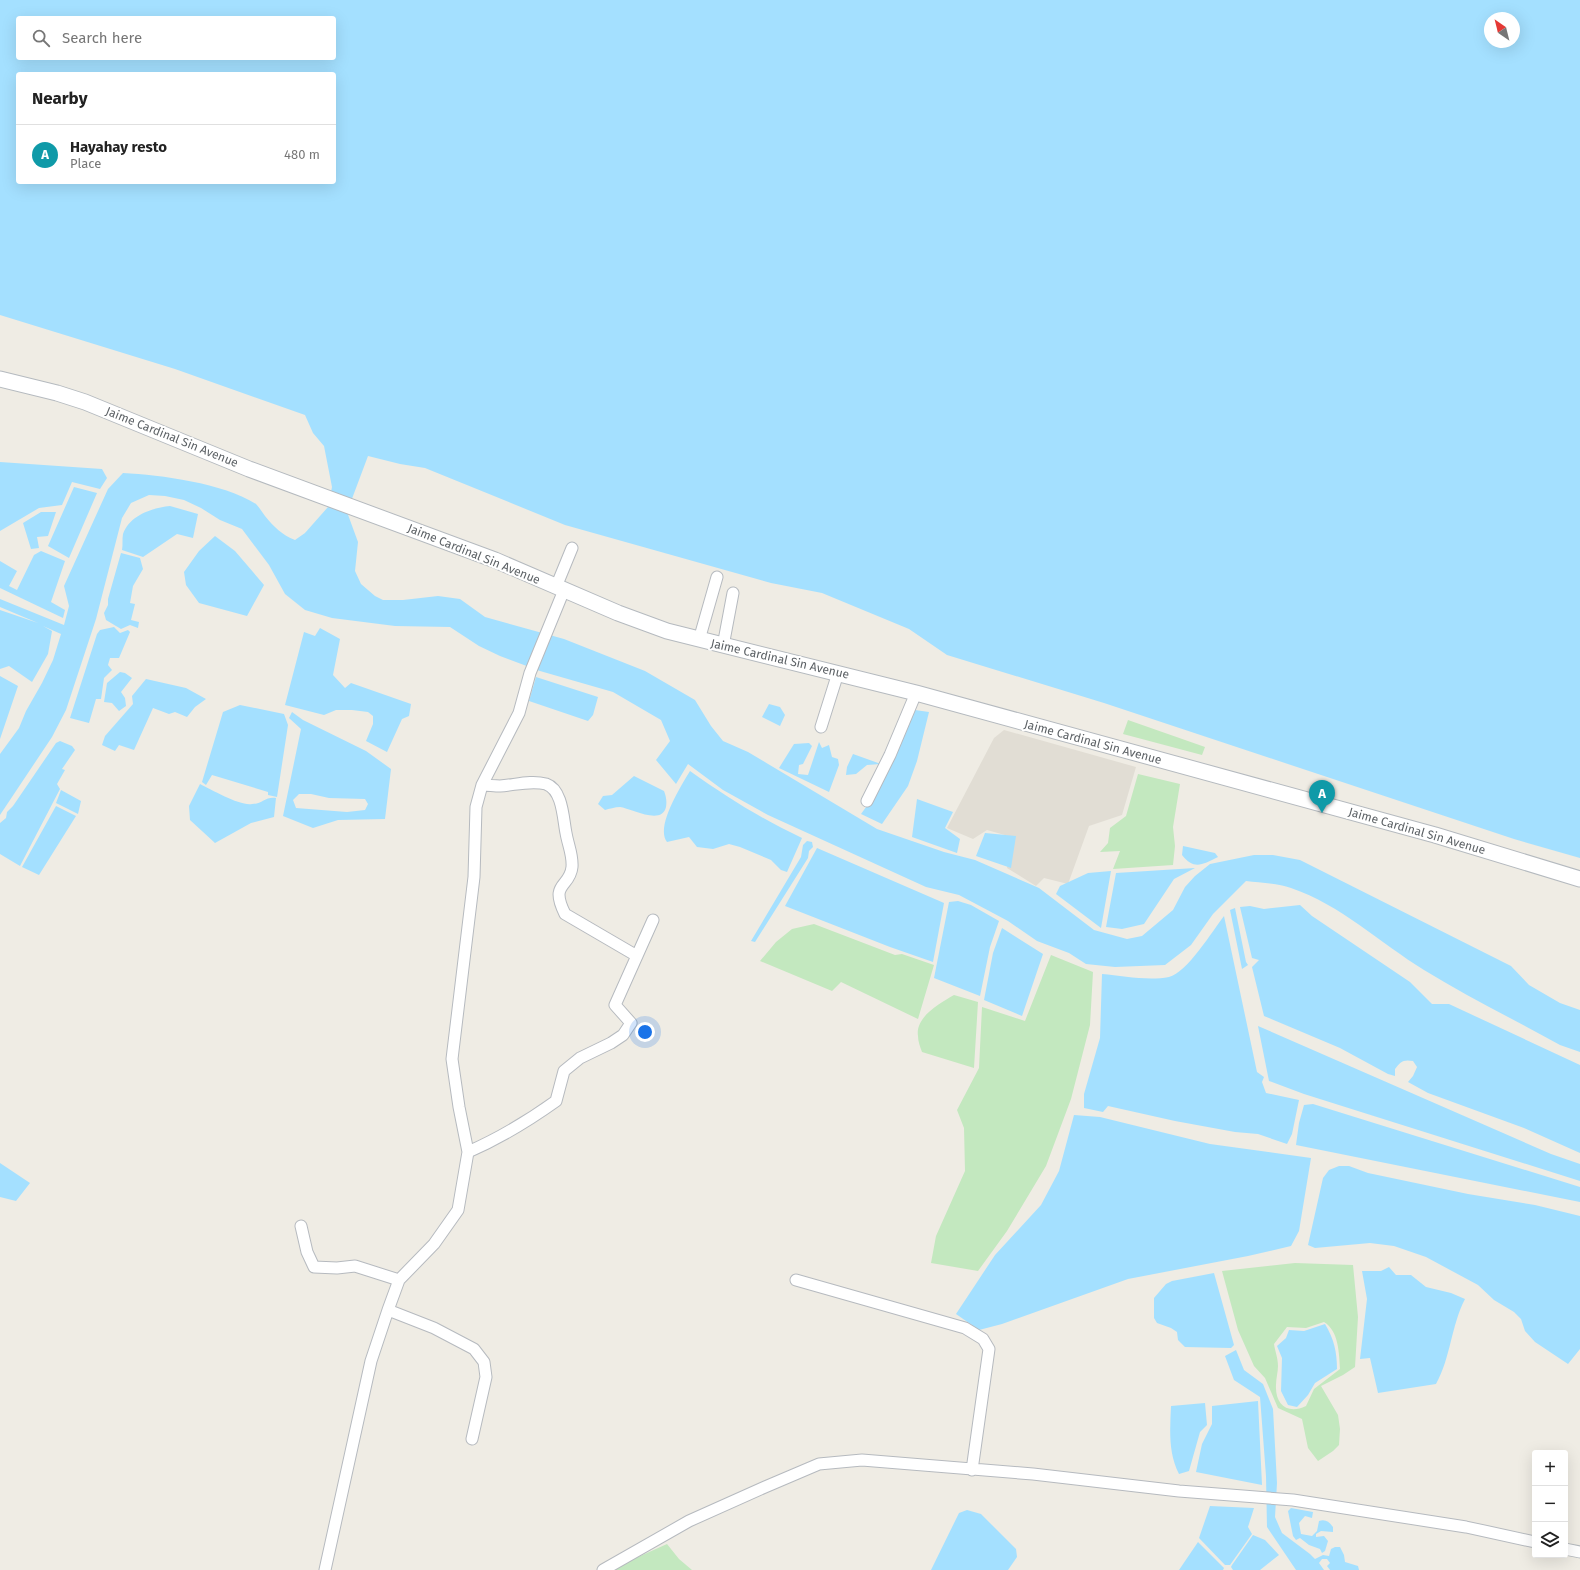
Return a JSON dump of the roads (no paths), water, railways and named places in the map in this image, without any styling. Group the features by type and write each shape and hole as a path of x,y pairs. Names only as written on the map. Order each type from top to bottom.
{"main road":[{"name":"Jaime Cardinal Sin Avenue","path":"0,379 71,397 249,469 350,505 495,560 560,589 667,631 723,646 838,672 916,693 1435,835 1580,879"}],"street":[{"path":"325,1570 371,1360 399,1280 434,1244 458,1210 468,1152 459,1108 452,1059 474,877 476,807 482,785 519,713 530,673 545,638 572,548"},
{"path":"699,640 717,577"},
{"path":"723,646 733,592"},
{"path":"821,727 838,672"},
{"path":"867,801 890,755 916,693"},
{"path":"482,785 498,786 533,782 547,785 554,790 564,816 571,854 572,868 559,889 559,902 564,914 637,956"},
{"path":"468,1152 496,1139 531,1119 556,1101 564,1071 580,1058 611,1043 623,1035 631,1023 615,1005 653,920"},
{"path":"301,1226 307,1252 314,1267 337,1268 355,1266 399,1280"},
{"path":"796,1280 965,1328 983,1339 989,1350 972,1470"},
{"path":"388,1310 434,1328 474,1349 484,1362 486,1377 472,1439"},
{"path":"603,1570 689,1521 819,1464 862,1460 1033,1474 1179,1491 1293,1500 1466,1527 1532,1541"},
{"path":"1568,1550 1580,1552"}],"water":[{"path":"0,0 1580,0 1580,858 1514,839 1104,703 947,655 909,629 822,593 771,583 565,525 425,468 400,464 368,456 347,512 358,542 355,571 361,584 375,596 383,600 403,600 438,596 460,599 485,617 564,639 645,671 695,700 711,726 723,741 748,752 877,829 944,852 975,860 1039,888 1094,930 1127,939 1142,936 1173,910 1185,887 1195,876 1210,864 1254,855 1273,855 1300,860 1511,966 1529,985 1560,1003 1580,1010 1580,1052 1560,1045 1441,980 1327,904 1291,888 1269,883 1246,881 1213,914 1191,945 1165,965 1115,967 1086,964 1069,953 1037,941 1008,921 959,895 926,887 768,815 723,790 688,764 676,784 656,760 670,741 661,720 613,692 540,671 500,656 479,646 450,627 395,626 332,618 305,610 285,594 269,565 242,529 220,520 201,508 184,500 165,496 149,495 131,503 122,518 96,619 66,710 52,737 0,815 0,754 19,728 26,711 42,683 53,660 61,634 43,626 52,631 48,654 32,682 9,666 0,669 0,610 38,623 0,607 0,599 64,625 69,606 64,586 108,489 123,473 191,481 227,491 256,504 275,527 286,536 295,540 305,533 328,507 332,487 324,446 313,433 305,415 175,369 0,315"},
{"path":"0,462 102,469 107,478 100,489 72,482 62,505 39,508 0,531"},
{"path":"74,487 97,493 69,558 48,546"},
{"path":"170,506 198,514 193,538 177,534 143,557 122,550 123,534 126,527 136,517 149,511"},
{"path":"41,512 56,512 48,536 37,537 39,548 31,549 23,523"},
{"path":"215,536 235,551 264,585 247,616 199,603 186,585 184,572 199,551"},
{"path":"41,551 65,561 51,602 65,610 63,618 0,588 0,561 17,571 9,586 17,590 34,555"},
{"path":"121,553 140,558 143,569 133,586 130,603 135,604 131,620 139,622 138,628 130,625 121,629 106,620 104,613 108,605 108,599"},
{"path":"114,627 120,633 128,630 130,632 119,658 110,658 108,665 112,670 104,678 101,699 96,699 89,723 70,718 97,634 100,630"},
{"path":"320,628 340,639 333,675 345,688 351,683 411,704 409,716 402,719 387,752 366,741 373,724 373,716 368,712 336,710 324,715 285,705 304,632 315,636"},
{"path":"120,672 125,673 132,678 121,692 125,698 126,706 119,711 112,703 104,702 107,683"},
{"path":"0,676 18,686 0,739"},
{"path":"536,677 598,697 593,715 588,721 529,701"},
{"path":"146,679 186,688 206,699 195,707 187,717 175,712 169,714 153,708 134,750 119,745 115,751 102,745 105,736 133,704 132,696"},
{"path":"769,704 780,707 785,715 780,726 762,717"},
{"path":"240,705 284,714 288,725 277,797 268,795 268,792 212,775 206,785 202,782 223,712"},
{"path":"908,709 929,712 917,761 908,786 882,824 861,814 877,792 892,763"},
{"path":"292,712 303,720 366,751 391,769 385,819 338,820 313,828 283,816 301,729 289,718","holes":["299,794 311,794 329,798 365,799 368,804 365,810 347,812 296,808 293,800"]},
{"path":"60,741 72,746 75,750 62,769 65,770 57,784 60,789 20,866 0,854 0,823 6,818 7,812 13,806 56,743"},
{"path":"819,742 822,748 829,745 832,757 838,759 839,765 829,792 779,768 794,744 809,743 812,746 803,764 799,765 798,774 808,775"},
{"path":"853,754 881,764 867,765 856,774 846,775 847,767"},
{"path":"690,771 744,807 802,838 787,872 781,870 771,860 729,844 713,849 697,847 689,837 667,842 664,835 664,827 667,817 676,796"},
{"path":"634,776 664,791 666,797 666,807 659,815 652,816 620,807 605,810 598,804 603,796 612,795"},
{"path":"200,784 240,803 255,804 269,798 276,798 274,817 251,823 215,843 190,820 189,806"},
{"path":"61,790 81,801 78,814 56,803"},
{"path":"917,799 953,812 945,828 960,839 957,853 912,837"},
{"path":"56,806 76,816 39,875 22,867"},
{"path":"985,833 1016,836 1011,868 976,856"},
{"path":"807,841 812,842 813,847 809,851 808,858 755,942 751,941 801,857 803,845"},
{"path":"1183,846 1215,853 1218,857 1203,864 1198,865 1190,863 1182,855"},
{"path":"817,848 944,903 933,962 785,906"},
{"path":"1195,868 1174,879 1144,924 1122,929 1106,927 1116,873"},
{"path":"1111,871 1101,928 1056,894 1060,886 1088,873"},
{"path":"958,901 971,905 999,921 990,947 980,996 934,978 949,902"},
{"path":"1300,905 1312,916 1410,982 1432,1004 1449,1004 1580,1065 1580,1153 1524,1128 1428,1093 1408,1082 1413,1076 1417,1067 1413,1061 1407,1060 1400,1063 1395,1069 1395,1076 1388,1074 1340,1048 1264,1016 1252,967 1259,960 1252,958 1240,907 1250,906 1264,909"},
{"path":"1235,908 1246,962 1248,965 1242,969 1230,910"},
{"path":"1224,916 1257,1072 1264,1077 1262,1082 1266,1093 1299,1100 1292,1134 1287,1144 1258,1134 1235,1132 1175,1121 1108,1106 1103,1112 1084,1108 1084,1094 1100,1038 1102,974 1136,978 1161,978 1176,974 1191,960"},
{"path":"1002,928 1043,954 1022,1016 984,1000 993,953"},
{"path":"1258,1026 1551,1154 1580,1164 1580,1181 1304,1094 1269,1081"},
{"path":"1313,1104 1580,1187 1580,1202 1296,1145 1299,1123 1304,1105"},
{"path":"1074,1115 1100,1117 1210,1144 1311,1158 1299,1231 1291,1246 1248,1256 1128,1279 1002,1324 979,1330 956,1314 995,1255 1041,1205 1059,1171"},
{"path":"0,1163 30,1183 16,1201 0,1197"},
{"path":"1339,1166 1349,1166 1368,1173 1468,1194 1535,1205 1580,1216 1580,1349 1568,1364 1535,1342 1525,1331 1521,1319 1514,1312 1494,1300 1478,1285 1426,1257 1394,1246 1370,1243 1315,1248 1308,1245 1323,1178 1329,1170"},
{"path":"1389,1267 1396,1275 1411,1275 1426,1287 1451,1293 1465,1299 1460,1309 1445,1363 1436,1384 1378,1393 1370,1358 1360,1359 1367,1299 1362,1271 1381,1271"},
{"path":"1214,1273 1234,1345 1231,1348 1185,1347 1178,1340 1177,1332 1157,1323 1154,1318 1154,1298 1166,1284 1172,1281"},
{"path":"1325,1324 1331,1335 1334,1346 1337,1369 1315,1383 1308,1395 1297,1407 1288,1405 1281,1391 1282,1358 1277,1346 1286,1338 1289,1330 1304,1331"},
{"path":"1236,1350 1244,1370 1263,1384 1273,1409 1277,1483 1275,1517 1282,1533 1315,1559 1323,1555 1329,1556 1331,1549 1340,1547 1344,1555 1345,1562 1358,1566 1359,1570 1330,1570 1327,1566 1330,1563 1327,1559 1322,1559 1319,1563 1324,1570 1296,1570 1267,1527 1266,1476 1260,1397 1234,1380 1225,1356"},
{"path":"1258,1401 1262,1485 1196,1472 1202,1444 1212,1424 1212,1406"},
{"path":"1205,1403 1207,1425 1200,1432 1189,1471 1179,1474 1175,1466 1171,1449 1171,1406"},
{"path":"1210,1506 1254,1508 1248,1527 1252,1534 1230,1565 1225,1565 1199,1538"},
{"path":"1291,1508 1313,1512 1312,1518 1305,1516 1299,1523 1301,1534 1312,1536 1317,1531 1319,1521 1327,1521 1333,1527 1333,1532 1321,1531 1316,1534 1316,1537 1324,1536 1328,1541 1325,1551 1322,1553 1320,1549 1309,1545 1300,1538 1296,1540 1293,1536 1288,1511"},
{"path":"967,1510 981,1514 1016,1549 1017,1557 1008,1570 931,1570 959,1513"},
{"path":"1253,1535 1265,1540 1279,1555 1260,1570 1233,1570 1231,1567 1232,1565"},
{"path":"1198,1542 1224,1568 1223,1570 1179,1570"}],"place":[{"name":"Hayahay resto","path":"1322,813"}]}
